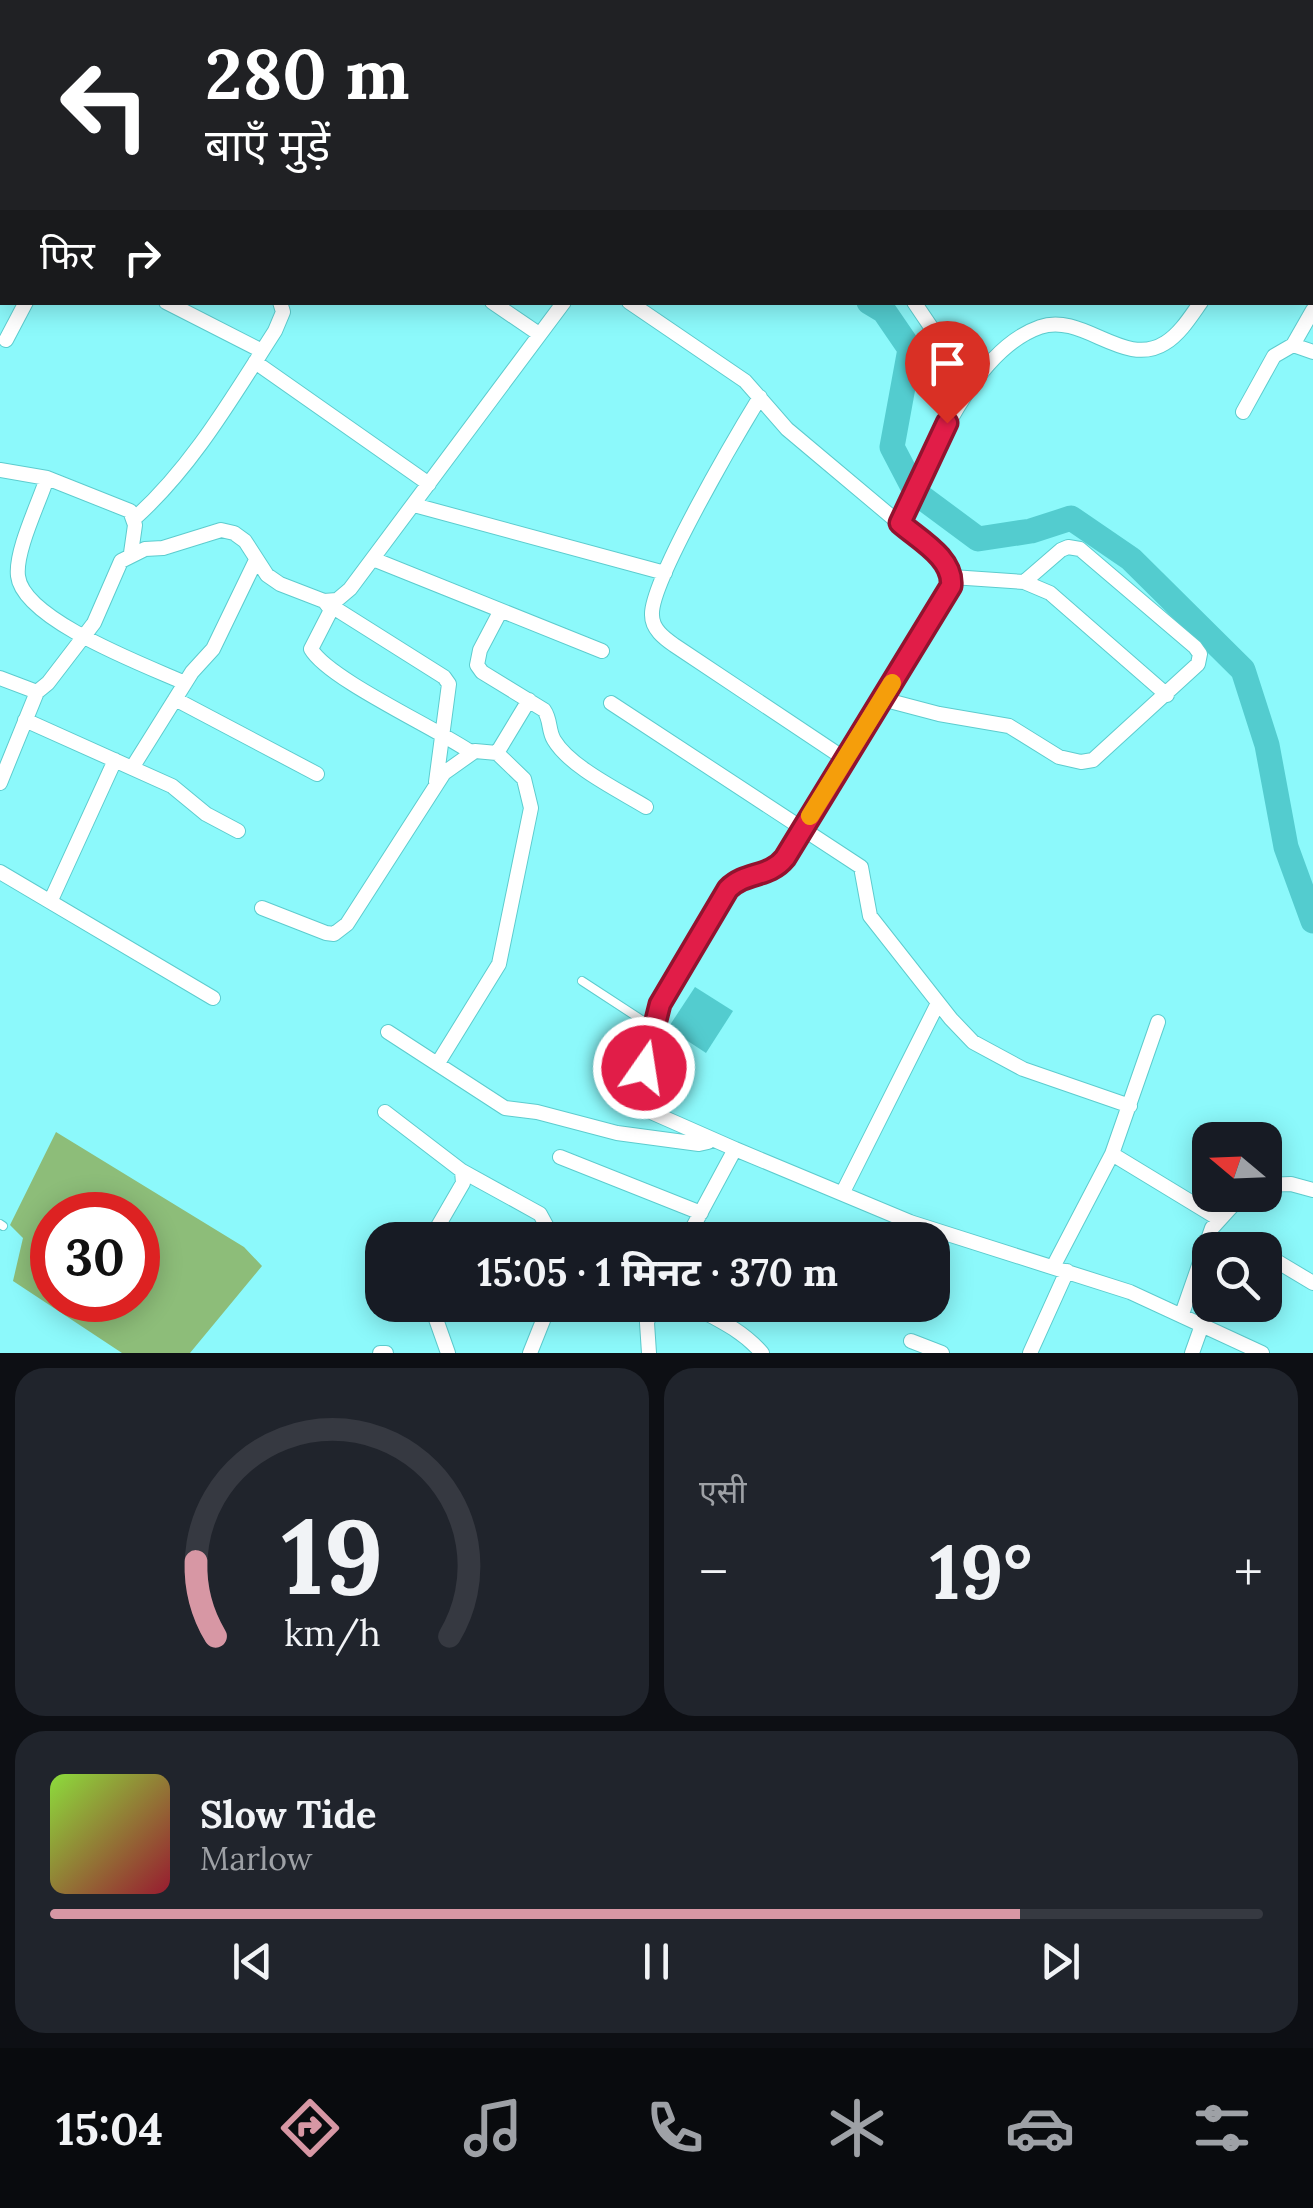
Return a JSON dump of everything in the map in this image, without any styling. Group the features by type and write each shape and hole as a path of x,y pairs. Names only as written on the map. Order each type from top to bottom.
{"street":[{"path":"6,340 24,305"},
{"path":"171,305 259,357 429,484"},
{"path":"131,554 135,518 181,472 259,357 281,320 281,305"},
{"path":"496,305 539,334"},
{"path":"324,601 337,600 350,590 562,305"},
{"path":"633,305 745,381 787,430 943,560 952,577 946,596 778,866 742,878 728,889 660,1004 638,1082 644,1104 669,1123 910,1222 1130,1292 1262,1353"},
{"path":"916,305 941,342 976,380"},
{"path":"900,523 947,423 976,380 1014,342 1042,326 1066,324 1128,348 1152,348 1177,333 1199,305"},
{"path":"1243,412 1274,356 1294,345 1313,310"},
{"path":"1294,345 1313,352"},
{"path":"760,398 724,458 656,591 652,615 663,637 845,759"},
{"path":"0,470 47,478 124,508 135,518"},
{"path":"47,478 20,558 18,580 35,603 83,638 185,683"},
{"path":"414,505 666,573"},
{"path":"0,783 37,692 94,623 121,561 131,554 221,530 234,533 245,542 267,575 280,584 324,601 444,676 448,684 435,786"},
{"path":"882,698 939,714 1009,726 1060,757 1081,762 1093,760 1195,669 1200,654 1087,552 1068,546 1024,582"},
{"path":"373,559 602,650"},
{"path":"132,768 185,683 213,648 256,560"},
{"path":"952,577 1024,582 1050,593 1167,694"},
{"path":"324,601 331,610 311,649 316,658 472,753 497,753 524,778 531,808 499,964 438,1063"},
{"path":"500,612 480,650 477,665 482,672 544,710 552,737 575,761 646,807"},
{"path":"0,678 37,692"},
{"path":"175,698 317,774"},
{"path":"497,753 529,700"},
{"path":"611,703 803,826 860,868 870,916 938,1004 973,1042 1023,1069 1130,1106"},
{"path":"26,720 172,786 206,814 238,832"},
{"path":"262,908 326,933 340,930 444,773 472,753"},
{"path":"51,900 115,760"},
{"path":"0,872 213,998"},
{"path":"843,1192 938,1004"},
{"path":"1030,1353 1060,1269 1112,1154 1158,1022"},
{"path":"388,1032 506,1108 617,1133 699,1144 714,1141"},
{"path":"386,1112 462,1171 540,1214 545,1222"},
{"path":"696,1222 735,1149"},
{"path":"1112,1154 1219,1219"},
{"path":"560,1157 701,1213"},
{"path":"441,1222 464,1183 462,1171"},
{"path":"1282,1184 1313,1190"},
{"path":"1182,1314 1206,1241 1226,1212"},
{"path":"1282,1264 1313,1283"},
{"path":"437,1322 448,1353"},
{"path":"530,1353 542,1322"},
{"path":"647,1322 649,1353"},
{"path":"723,1322 750,1339 762,1353"},
{"path":"1192,1353 1202,1325"},
{"path":"912,1341 942,1353"}],"lane":[{"path":"582,982 654,1028"}],"green space":[{"path":"56,1132 154,1192 30,1192 30,1292 13,1281 23,1238 10,1225"},
{"path":"160,1196 244,1247 262,1266 190,1353 122,1353 75,1322 160,1322"}],"water":[{"path":"695,987 733,1011 706,1053 668,1028"}],"waterway":[{"path":"874,305 884,311 910,349 892,447 916,493 978,539 1031,531 1071,518 1131,559 1243,670 1267,745 1286,847 1313,921"}],"slow traffic":[{"path":"810,816 892,683"}],"route":[{"path":"644,1068 660,1004 728,889 742,878 771,871 785,858 951,586 952,577 943,560 900,523 947,423"}]}
